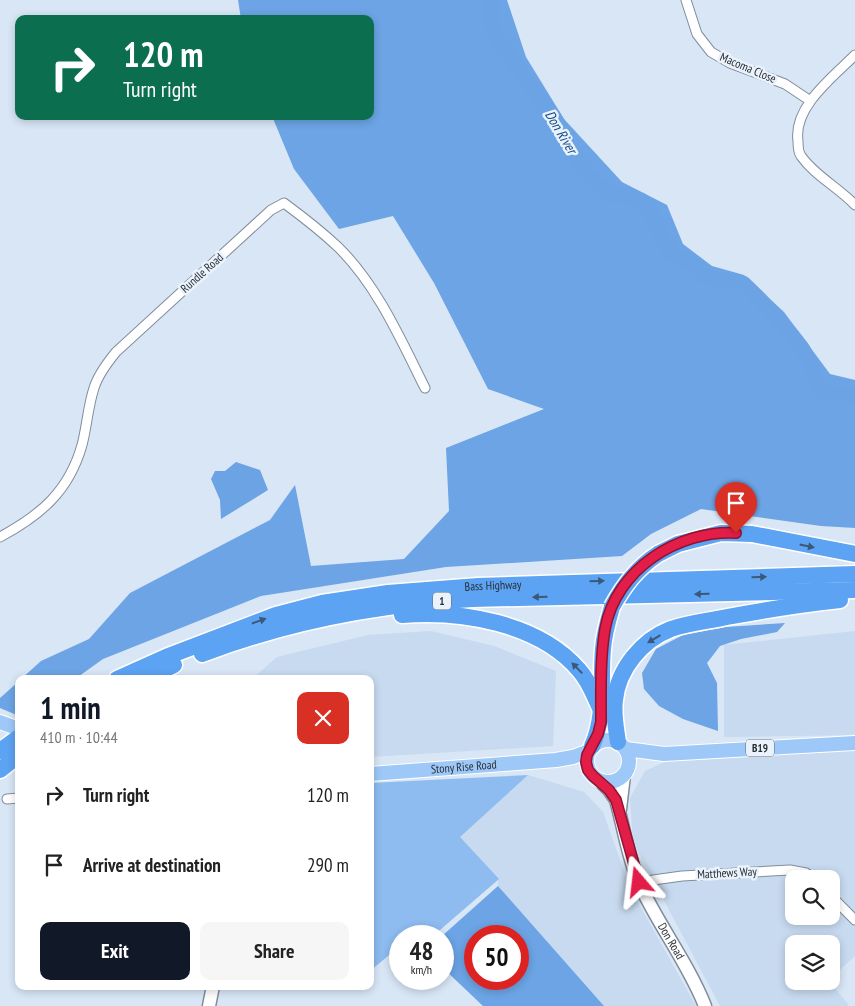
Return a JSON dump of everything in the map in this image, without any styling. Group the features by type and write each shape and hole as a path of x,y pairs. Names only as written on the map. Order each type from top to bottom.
{"highway":[{"path":"591,748 598,734 601,722 605,629 612,607 629,579 643,564 678,544 721,532 752,534 855,554"},
{"name":"Bass Highway","path":"126,675 192,646 276,615 322,603 388,593 478,586 855,574"},
{"name":"Bass Highway","path":"153,675 188,659 256,635 338,614 412,603 472,599 855,590"},
{"path":"622,746 614,717 614,700 617,687 629,663 650,641 671,630 714,620 814,603 855,599"},
{"path":"256,635 284,634 346,621 419,613 479,618 517,630 550,646 566,658 579,669 588,682 601,710"},
{"path":"1,749 15,740"},
{"path":"0,770 15,758"}],"main road":[{"path":"0,722 15,728"},
{"name":"B19","path":"591,748 599,741 608,739 622,746 664,754"},
{"name":"B19","path":"588,770 599,780 611,782 618,779 641,759 664,754 855,743"},
{"path":"622,746 629,757 626,771"},
{"path":"588,770 586,762 591,748"},
{"name":"Stony Rise Road","path":"374,774 556,760 573,757 591,748"},
{"name":"Stony Rise Road","path":"556,760 574,764 588,770"},
{"name":"Don Road","path":"621,819 620,804 626,771"},
{"name":"Don Road","path":"599,780 616,800 639,882 653,911 698,988 705,1006"},
{"path":"209,1006 212,990"}],"street":[{"name":"Macoma Close","path":"686,0 697,34 711,52 730,63 785,84 809,100"},
{"path":"855,55 809,100 796,132 799,154 814,171 844,193 855,205"},
{"name":"Rundle Road","path":"0,537 26,524 41,512 65,482 76,464 82,445 94,387 105,366 116,352 271,210 284,203 339,248 359,271 393,324 425,388"},
{"path":"7,799 15,798"},
{"name":"Matthews Way","path":"639,882 682,876 785,870"},
{"path":"840,905 855,920"}],"shaded area":[{"path":"238,0 507,0 526,57 564,119 622,182 667,205 683,244 712,266 744,275 784,312 830,374 855,380 855,528 821,526 701,509 651,534 622,556 446,567 261,596 103,659 81,675 25,675 41,661 89,639 130,593 270,520 295,485 311,566 404,559 449,511 446,448 544,409 488,389 434,283 393,216 339,229 294,169 274,120 374,120 374,15 240,15"},
{"path":"236,462 260,470 268,490 221,519 220,500 211,479 215,471 225,471"},
{"path":"785,623 777,632 741,639 720,646 707,663 717,683 718,731 683,719 659,706 644,689 642,673 656,649 683,635 726,627"},
{"path":"431,631 494,646 556,671 553,746 374,757 374,675 257,675 277,657 368,635"},
{"path":"855,631 855,735 724,737 724,645"},
{"path":"15,685 15,714 0,708 0,698"},
{"path":"855,746 855,956 840,970 840,935 785,935 785,990 836,990 848,1006 720,1006 633,842 630,798 645,771 669,760"},
{"path":"528,775 584,792 603,812 630,888 696,1006 604,1006 498,886 498,879 459,837"},
{"path":"528,775 460,837 499,879 446,925 389,925 389,955 374,968 374,783"},
{"path":"498,886 604,1006 483,1006 466,990 529,990 529,925 464,925 464,988 454,978 454,925"}],"waterway":[{"name":"Don River","path":"491,0 491,22 501,45 537,97 554,116 566,136 568,147 588,174 611,194 642,200 649,209 672,254 692,262 700,268 702,275 744,283 802,347 824,393 855,395"}],"route":[{"path":"639,882 616,800 609,790 588,770 586,762 587,755 598,734 601,722 605,629 612,607 621,591 643,564 678,544 721,532 736,533"}]}
